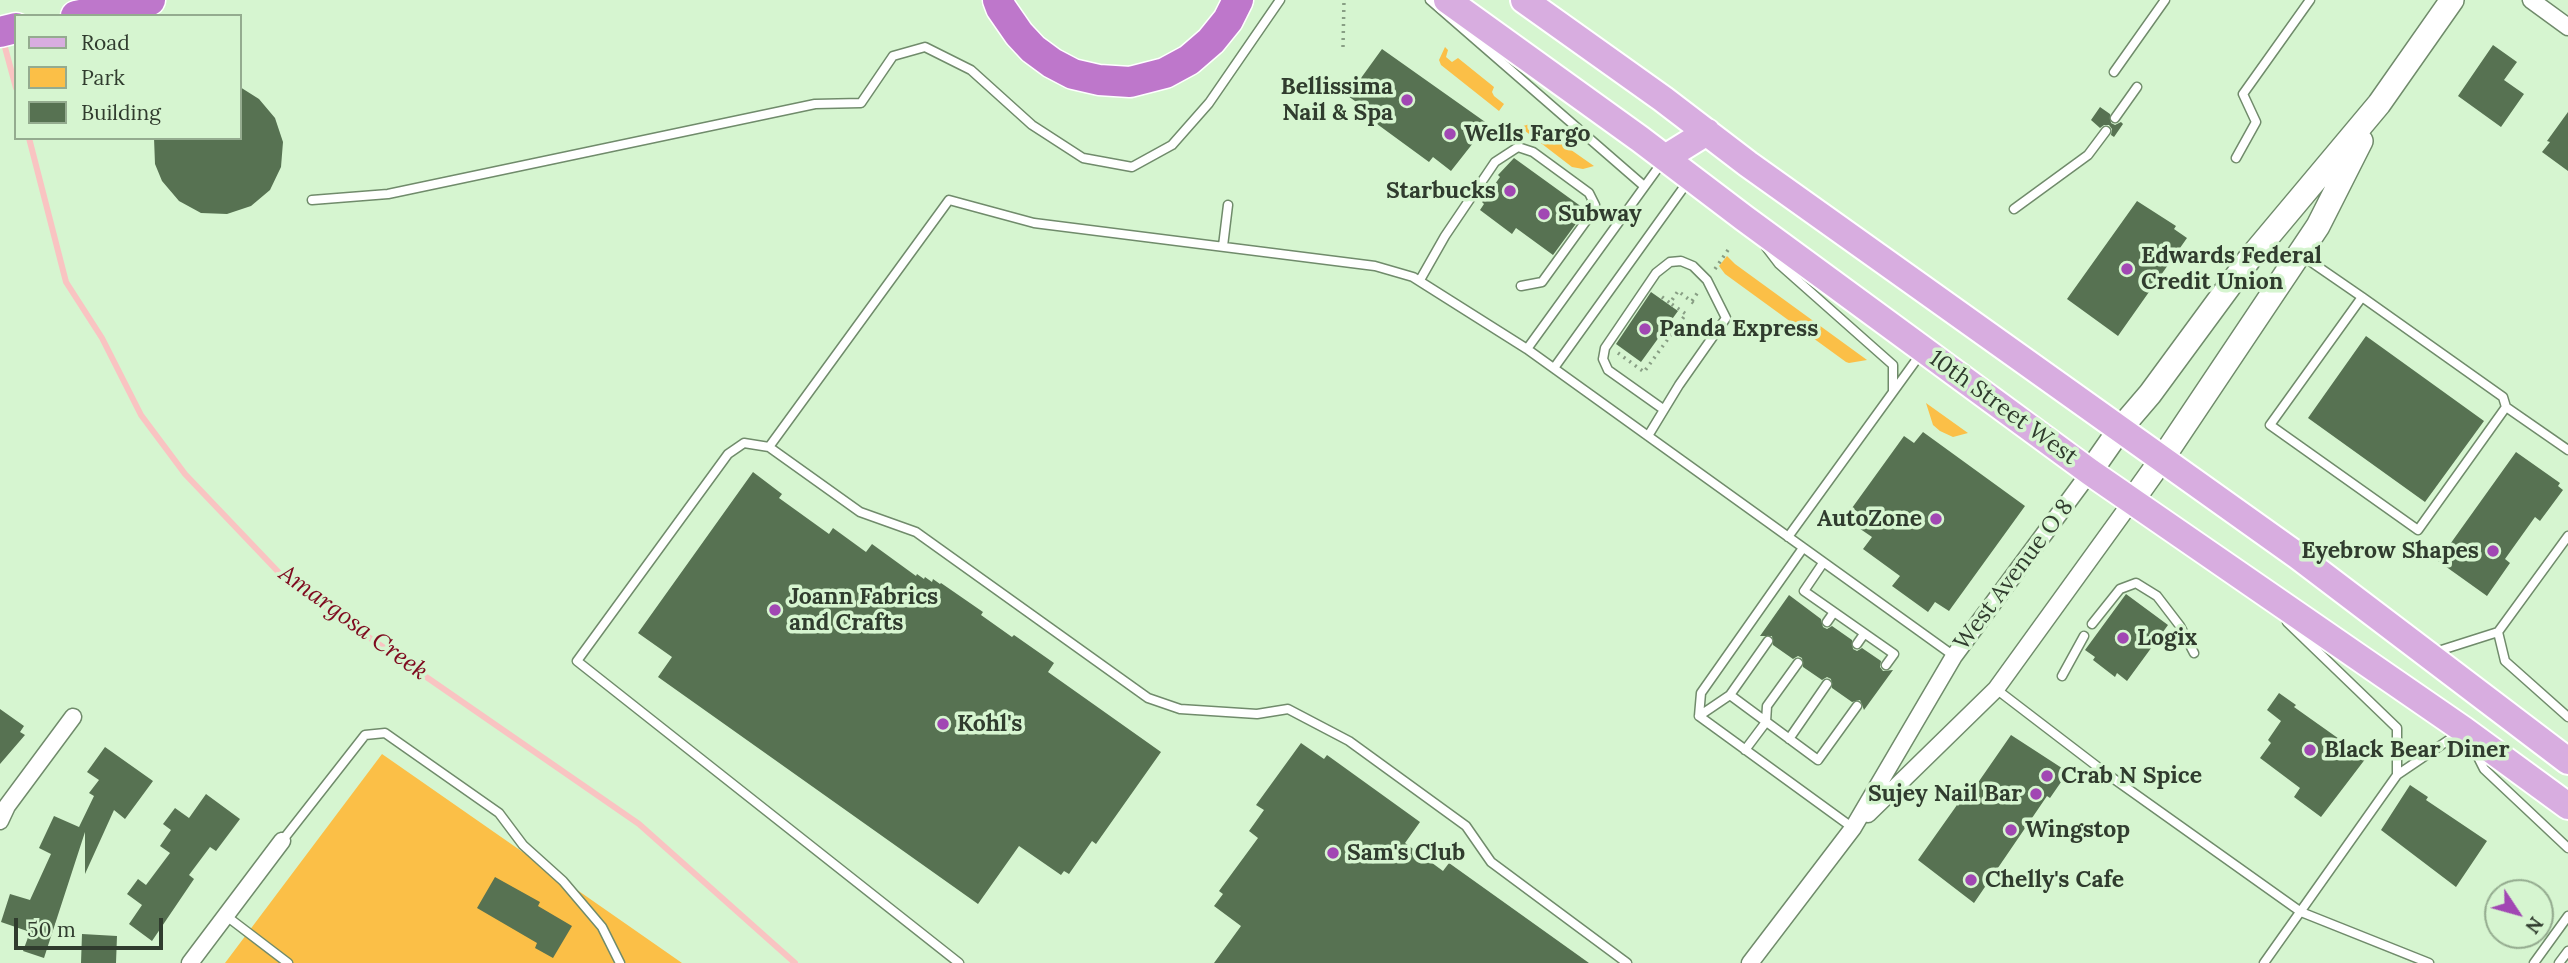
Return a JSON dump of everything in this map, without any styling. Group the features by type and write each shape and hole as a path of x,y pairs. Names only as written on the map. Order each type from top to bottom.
{"highway":[{"path":"86,14 150,0"},
{"path":"998,0 1019,34 1052,63 1073,74 1100,80 1130,82 1165,73 1189,60 1211,41 1228,20 1238,0"}],"main road":[{"name":"10th Street West","path":"1447,0 2090,472 2464,730 2568,806"},
{"path":"1524,0 1748,164 2298,556 2568,761"},
{"path":"1665,158 1707,132"},
{"path":"1691,178 1707,132"}],"street":[{"name":"West Avenue O 8","path":"1751,963 1853,828 1954,656 2119,429 2150,394 2250,258 2379,104 2452,0"},
{"path":"2531,0 2568,27"},
{"name":"West Avenue O 8","path":"2132,501 2318,226 2379,104"},
{"path":"1853,828 1996,689 2132,501"},
{"path":"2,809 74,717"},
{"path":"190,963 282,841"}],"lane":[{"path":"312,200 388,194 815,104 861,103 893,56 925,47 971,70 1032,125 1083,158 1132,167 1172,145 1209,103 1280,0"},
{"path":"1430,0 1644,186"},
{"path":"2114,72 2165,0"},
{"path":"2236,158 2256,122 2243,94 2310,0"},
{"path":"2115,118 2137,87"},
{"path":"2014,209 2088,155 2106,131"},
{"path":"1420,280 1445,236 1495,162 1518,147 1533,152 1590,193 1595,205 1542,282 1521,286"},
{"path":"1527,349 1665,158"},
{"path":"1554,368 1691,178"},
{"path":"769,447 949,200 1034,223 1374,266 1420,280 1527,349 1954,656"},
{"path":"1223,246 1228,205"},
{"path":"1744,218 1779,264 1893,365 1893,391"},
{"path":"2299,254 2503,397 2506,407 2568,450"},
{"path":"1648,436 1726,318 1707,280 1693,266 1681,261 1670,262 1656,273 1605,348 1603,359 1608,370 1664,409"},
{"path":"2362,297 2270,425 2418,530 2506,407"},
{"path":"1788,537 1923,349"},
{"path":"959,963 577,661 728,454 744,443 769,447 860,512 916,532 1148,698 1180,709 1257,713 1288,709 1349,741 1466,826 1491,862 1627,963"},
{"path":"2426,655 2498,632 2568,536"},
{"path":"1699,716 1701,693 1803,548"},
{"path":"1797,601 1824,562"},
{"path":"2239,575 2397,728 2398,775"},
{"path":"2092,624 2120,589 2136,583 2157,596 2180,626 2194,653"},
{"path":"1804,591 1894,654 1886,665"},
{"path":"1827,622 1834,612"},
{"path":"2498,632 2505,661 2568,717"},
{"path":"1857,644 1864,634"},
{"path":"2062,676 2084,636"},
{"path":"1699,716 1730,695 1768,641"},
{"path":"1745,750 1766,723 1767,706 1798,663"},
{"path":"1789,739 1828,684"},
{"path":"1996,689 2107,774 2301,912 2429,963"},
{"path":"1730,695 1818,760 1857,706"},
{"path":"1699,716 1853,828"},
{"path":"2264,963 2398,775 2464,730 2484,769 2568,848"},
{"path":"282,841 365,735 385,733 499,813 523,845 563,881 601,927 620,963"},
{"path":"225,915 288,963"},
{"path":"2534,963 2568,916"},
{"path":"2559,963 2568,951"}],"path":[{"path":"1343,47 1344,0"},
{"path":"1670,303 1678,291 1696,305"},
{"path":"1616,352 1644,372 1686,314 1662,297"}],"green space":[{"path":"1445,47 1448,50 1446,57 1452,62 1458,58 1494,87 1494,96 1504,104 1499,111 1441,65 1439,60"},
{"path":"1536,122 1594,166 1583,169 1572,167 1520,127"},
{"path":"1727,256 1867,360 1846,362 1725,274 1719,266"},
{"path":"1926,403 1968,433 1953,437 1940,431 1933,425"},
{"path":"382,754 682,963 225,963"}],"building":[{"path":"2493,45 2517,62 2504,80 2524,94 2501,127 2458,96"},
{"path":"1382,49 1488,124 1451,171 1433,157 1429,162 1377,124 1380,119 1348,96"},
{"path":"242,88 259,99 275,118 283,142 281,167 270,190 251,206 227,214 201,213 179,201 162,181 155,164 154,140 242,140"},
{"path":"2100,107 2110,114 2111,123 2123,124 2114,137 2109,125 2100,128 2091,120"},
{"path":"2568,112 2568,171 2542,152"},
{"path":"1514,158 1586,210 1553,255 1516,228 1512,234 1480,210 1484,204 1482,202 1500,177 1498,175"},
{"name":"Edwards Federal Credit Union","path":"2137,201 2176,226 2174,229 2187,238 2118,336 2067,299"},
{"name":"Panda Express","path":"1651,292 1678,311 1641,362 1616,344"},
{"path":"2366,336 2484,421 2425,502 2308,418"},
{"name":"AutoZone","path":"1923,432 2025,506 1949,611 1935,602 1928,612 1892,586 1900,576 1863,549 1872,537 1853,524 1861,514 1852,508 1904,436 1914,443"},
{"path":"2516,452 2560,483 2558,486 2563,490 2540,521 2535,517 2505,559 2510,563 2487,596 2438,561"},
{"path":"753,472 782,494 779,498 829,534 833,528 866,552 872,544 916,576 917,574 932,582 933,579 941,583 983,612 981,615 1012,637 1014,635 1054,663 1048,672 1161,752 1096,844 1092,841 1069,874 1064,871 1061,875 1019,846 978,904 658,677 672,657 638,633"},
{"name":"Logix","path":"2126,594 2168,625 2127,681 2117,673 2115,677 2085,650"},
{"path":"1789,595 1821,619 1823,627 1827,629 1832,626 1852,640 1853,649 1857,651 1862,648 1881,661 1880,667 1883,671 1893,670 1864,710 1860,700 1852,702 1832,688 1831,679 1827,677 1822,680 1803,667 1802,658 1798,656 1793,659 1773,645 1772,636 1760,636"},
{"name":"Black Bear Diner","path":"2279,693 2296,705 2294,707 2366,758 2321,817 2294,797 2300,788 2260,758 2271,743 2268,740 2281,721 2267,710"},
{"path":"0,709 24,726 20,732 25,735 0,764"},
{"path":"2011,735 2068,772 2050,798 2047,796 1974,903 1918,860 1957,805 1973,785 1975,787"},
{"name":"Sam's Club","path":"1301,743 1324,759 1327,755 1420,822 1405,843 1443,871 1449,863 1589,963 1214,963 1241,926 1214,906 1223,894 1219,891 1258,838 1249,831 1264,810 1256,805"},
{"path":"105,747 153,781 125,819 114,810 85,874 85,832 44,958 23,951 30,932 1,922 10,894 30,900 51,854 39,848 54,816 79,827 94,796 89,793 99,780 87,772"},
{"path":"2410,785 2428,797 2426,800 2487,841 2456,887 2381,830"},
{"path":"206,794 240,819 216,851 210,847 189,875 194,879 152,941 129,924 142,905 127,894 138,879 146,885 170,853 160,846 171,830 163,824 175,808 189,818"},
{"path":"495,877 540,902 538,906 572,926 553,958 535,948 537,943 477,908"},
{"path":"82,934 117,936 116,963 81,963"}],"waterway":[{"name":"Amargosa Creek","path":"3,40 14,81"},
{"name":"Amargosa Creek","path":"30,140 66,282 102,338 141,415 185,474 286,580 639,824 795,963"}],"place":[{"name":"Bellissima Nail & Spa","path":"1407,100"},
{"name":"Wells Fargo","path":"1450,134"},
{"name":"Starbucks","path":"1510,191"},
{"name":"Subway","path":"1544,214"},
{"name":"Edwards Federal Credit Union","path":"2127,269"},
{"name":"Panda Express","path":"1645,329"},
{"name":"AutoZone","path":"1936,519"},
{"name":"Eyebrow Shapes","path":"2493,551"},
{"name":"Joann Fabrics and Crafts","path":"775,610"},
{"name":"Logix","path":"2123,638"},
{"name":"Kohl's","path":"943,724"},
{"name":"Black Bear Diner","path":"2310,750"},
{"name":"Crab N Spice","path":"2047,776"},
{"name":"Sujey Nail Bar","path":"2036,794"},
{"name":"Wingstop","path":"2011,830"},
{"name":"Sam's Club","path":"1333,853"},
{"name":"Chelly's Cafe","path":"1971,880"}]}
